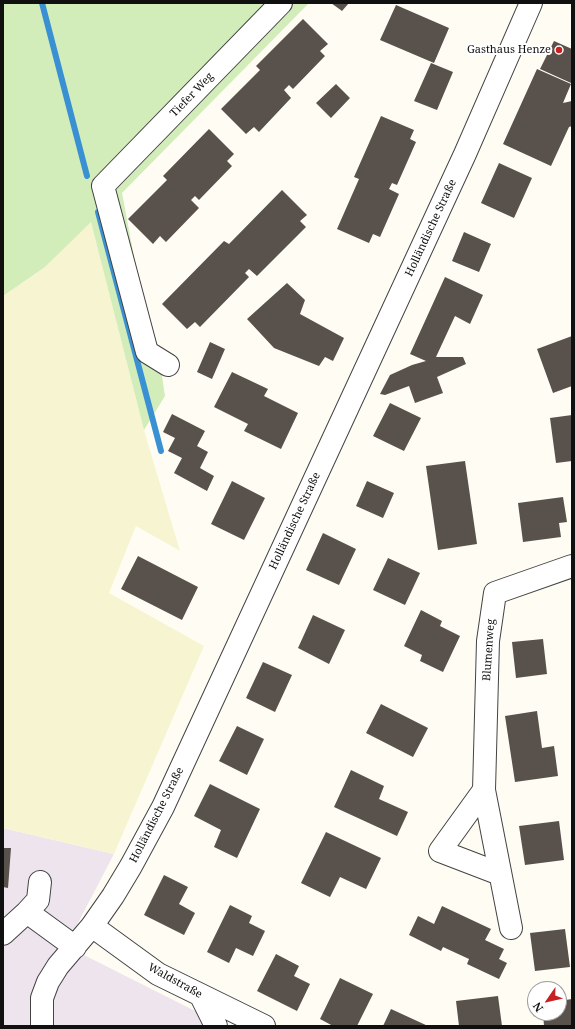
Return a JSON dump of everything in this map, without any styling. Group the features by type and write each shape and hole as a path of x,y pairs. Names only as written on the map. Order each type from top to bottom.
{"street":[{"name":"Tiefer Weg","path":"168,365 147,352 103,186 281,3"},
{"name":"Holländische Straße","path":"42,1026 42,998 48,982 58,966 92,926 113,896 163,806 465,154 531,3"},
{"name":"Blumenweg","path":"511,928 484,790 488,641 495,593 572,566"},
{"path":"484,790 440,851 500,874"},
{"path":"3,934 38,900 40,882"},
{"path":"27,912 75,947"},
{"name":"Waldstraße","path":"92,926 158,974 264,1026"},
{"path":"201,996 216,1026"}],"shaded area":[{"path":"91,221 144,430 180,551 136,526 109,593 204,646 114,854 3,828 3,296 45,267"},
{"path":"3,828 114,854 66,946 225,1026 3,1026"}],"green space":[{"path":"3,3 309,3 122,193 135,262 157,343 165,396 144,430 91,222 45,267 3,296"}],"building":[{"path":"331,3 349,3 342,11"},
{"path":"396,5 449,28 434,63 380,40"},
{"path":"303,19 328,44 320,51 325,56 293,89 289,85 284,90 291,98 259,132 254,127 246,134 221,109 260,70 256,66"},
{"path":"554,41 572,49 571,83 540,69"},
{"path":"431,63 453,72 437,110 414,101"},
{"path":"537,69 571,84 563,103 572,101 572,126 569,127 551,166 503,144"},
{"path":"336,84 350,98 331,118 316,103"},
{"path":"381,116 414,130 410,139 416,142 397,185 392,183 389,189 399,194 380,237 373,234 369,243 337,229 359,179 354,177"},
{"path":"209,129 234,154 227,161 232,166 199,200 195,196 191,200 199,208 166,242 160,236 153,244 128,219 167,180 163,176"},
{"path":"499,163 532,178 514,218 481,203"},
{"path":"282,190 307,215 300,221 306,227 257,276 249,269 245,273 249,277 200,327 195,322 187,329 162,304 224,241 229,244"},
{"path":"464,232 491,244 479,272 452,261"},
{"path":"445,277 483,295 470,324 455,316 436,357 463,357 466,364 437,377 443,393 415,403 409,386 385,395 380,394 390,375 412,365 426,361 410,354"},
{"path":"287,283 305,300 300,314 344,338 333,361 325,357 319,366 274,348 247,319"},
{"path":"572,336 572,386 553,393 537,349"},
{"path":"210,342 225,349 212,379 197,372"},
{"path":"232,372 268,389 264,396 298,413 281,449 244,431 248,424 214,407"},
{"path":"390,403 421,418 404,451 373,436"},
{"path":"172,414 205,431 197,446 208,452 200,468 214,476 207,491 174,473 182,458 168,451 175,438 163,432"},
{"path":"572,415 572,461 556,463 550,418"},
{"path":"465,461 477,544 438,550 426,466"},
{"path":"232,481 265,498 244,540 211,524"},
{"path":"367,481 394,493 383,518 356,506"},
{"path":"563,497 567,522 559,523 561,537 523,542 518,503"},
{"path":"323,533 356,549 339,585 306,570"},
{"path":"138,556 198,587 182,620 121,589"},
{"path":"388,558 420,573 405,605 373,590"},
{"path":"421,610 442,621 440,626 460,636 443,672 420,661 422,655 404,646"},
{"path":"313,615 345,630 329,664 298,648"},
{"path":"543,639 547,674 516,678 512,642"},
{"path":"263,662 292,675 275,712 246,698"},
{"path":"381,704 428,728 413,757 366,733"},
{"path":"537,711 542,748 554,746 558,776 515,782 505,716"},
{"path":"237,726 264,739 247,775 219,761"},
{"path":"351,770 384,786 379,799 408,812 397,836 334,807"},
{"path":"210,784 260,809 237,858 214,847 221,830 194,816"},
{"path":"559,821 564,860 525,865 519,826"},
{"path":"326,832 381,858 366,889 340,877 330,897 301,883"},
{"path":"3,848 11,848 8,888 3,887"},
{"path":"164,875 188,887 179,904 195,913 184,935 144,915"},
{"path":"230,905 252,916 249,923 265,931 253,956 236,948 229,963 207,952"},
{"path":"442,906 491,929 485,940 504,949 499,959 507,963 499,979 467,964 469,959 443,947 441,951 409,935 418,916 434,924"},
{"path":"565,929 570,967 535,971 530,933"},
{"path":"276,954 299,966 294,976 310,984 297,1011 257,991"},
{"path":"340,978 373,994 357,1026 333,1026 320,1019"},
{"path":"498,996 502,1026 459,1026 456,1001"},
{"path":"572,999 572,1026 544,1026 544,1021 567,1021 567,1000"},
{"path":"391,1009 428,1026 383,1026"}],"waterway":[{"path":"42,3 87,176"},
{"path":"98,212 161,451"}],"place":[{"name":"Gasthaus Henze","path":"559,50"}]}
